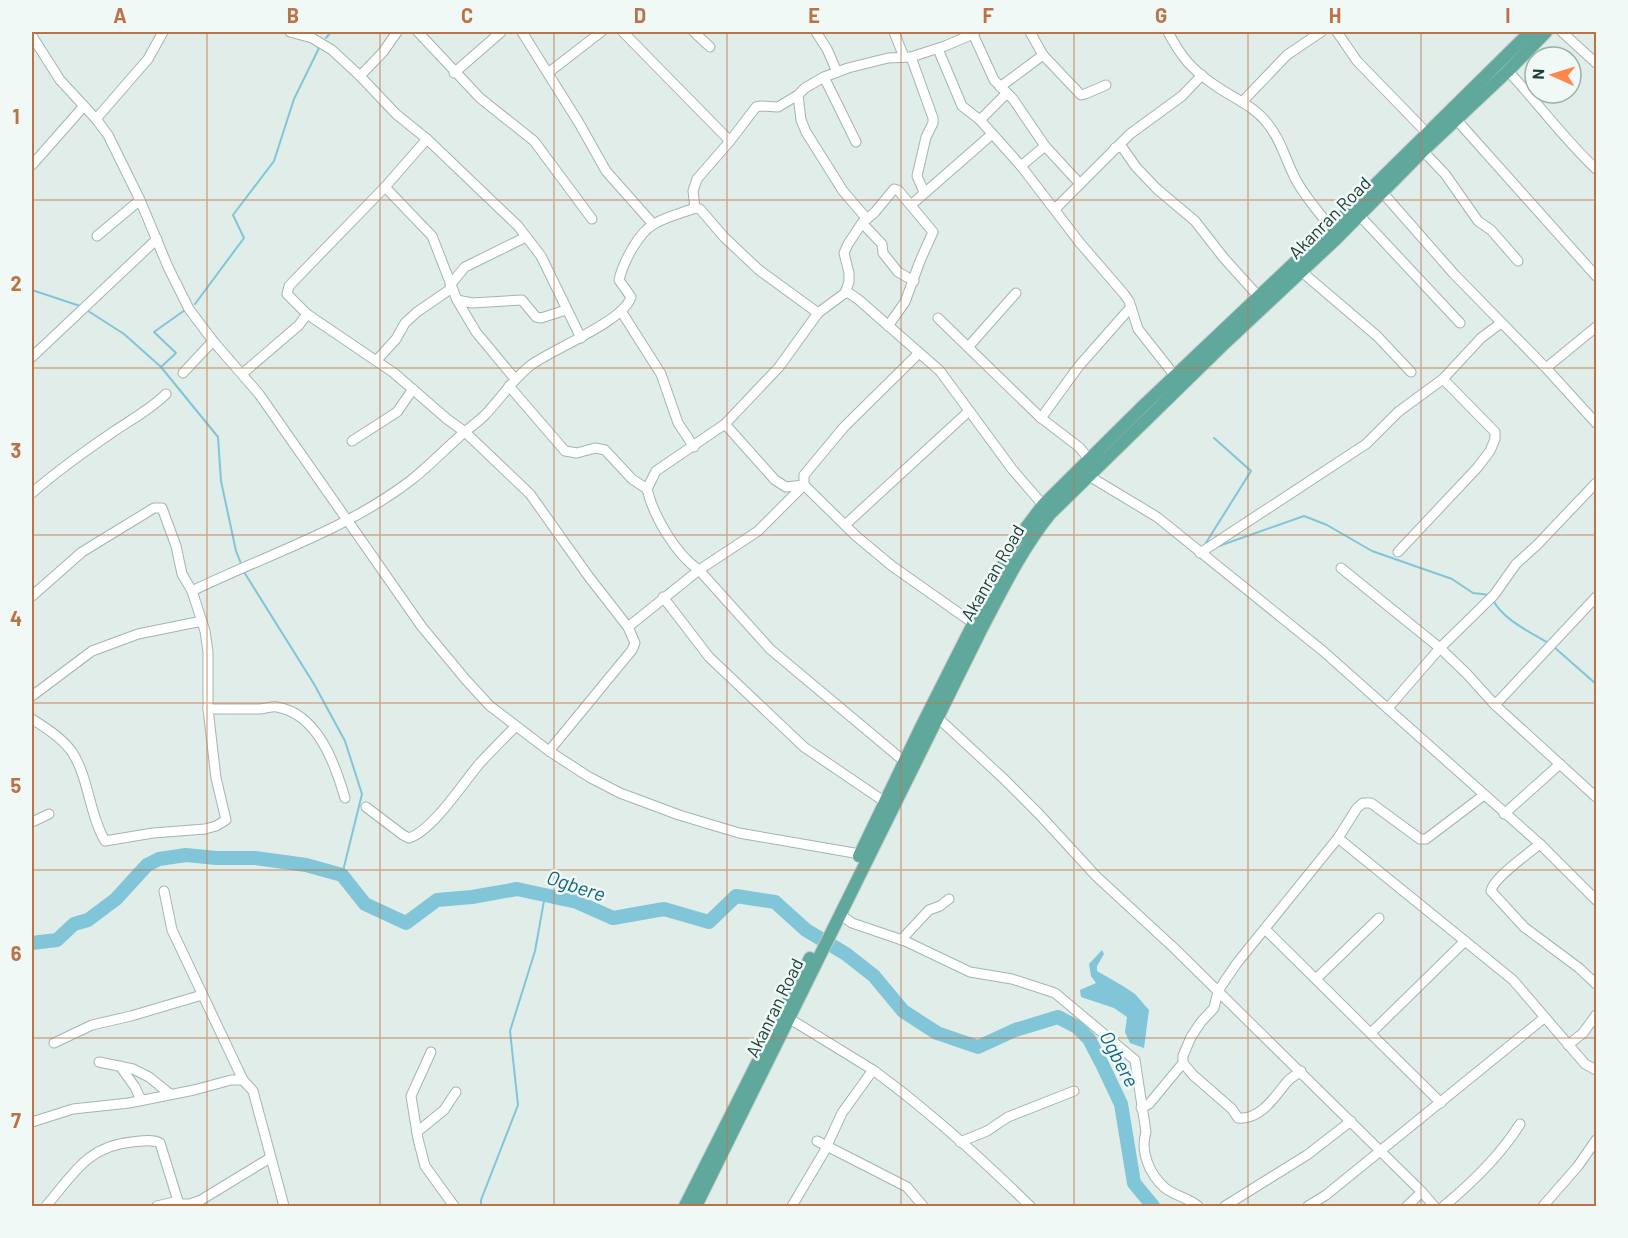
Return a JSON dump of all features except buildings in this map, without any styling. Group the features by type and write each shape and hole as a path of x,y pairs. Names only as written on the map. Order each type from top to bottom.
{"main road":[{"name":"Akanran Road","path":"696,1206 739,1110 825,936 860,854 1013,544 1043,505 1089,459 1110,447 1302,272 1423,151 1530,32"},
{"name":"Akanran Road","path":"825,936 841,915 937,717 1020,556 1050,514 1089,476 1110,447 1176,376 1427,134 1508,71 1546,32"},
{"name":"Akanran Road","path":"685,1206 790,1018 818,950"}],"street":[{"path":"96,118 148,59 163,32"},
{"path":"290,32 312,38 323,44 360,76 396,114 427,139 497,205 541,256 580,338"},
{"path":"360,76 383,52 397,32"},
{"path":"417,32 480,98 534,141 592,219"},
{"path":"454,73 501,32"},
{"path":"522,32 606,171 653,224"},
{"path":"548,73 601,32"},
{"path":"623,32 730,141"},
{"path":"694,32 710,47"},
{"path":"816,32 827,49 837,72"},
{"path":"894,32 933,118 917,176 924,192"},
{"path":"1030,32 1043,55 1081,94 1106,85"},
{"path":"1168,32 1179,53 1202,75 1266,121 1276,134 1295,178 1331,228"},
{"path":"1242,102 1287,55 1321,32"},
{"path":"1337,32 1357,61 1427,134"},
{"path":"1562,32 1596,63"},
{"path":"694,208 693,191 697,178 756,107 778,108 805,88 837,72 866,63 907,57 938,49 974,33 991,76 1044,146 1080,184"},
{"path":"32,36 60,80 96,118 108,135 189,309 293,442 422,627 465,680 490,706 589,777 620,793 679,815 739,833 860,854"},
{"path":"938,49 957,99 962,106 980,120 1021,166 1074,235 1124,294 1138,329 1176,376"},
{"path":"32,59 40,51"},
{"path":"980,120 1003,90 1043,55"},
{"path":"1508,71 1533,97 1576,150 1596,169"},
{"path":"1055,209 1130,134 1182,96 1202,75"},
{"path":"824,77 856,142"},
{"path":"798,95 801,120 806,132 843,191 882,244 884,253 898,272 914,281"},
{"path":"32,165 84,106"},
{"path":"1453,116 1596,276"},
{"path":"911,205 991,135"},
{"path":"427,139 385,187 289,286 286,294 307,314 376,360 413,389 465,432 530,494 628,627 635,643 632,651 549,750"},
{"path":"1021,166 1044,146"},
{"path":"1115,148 1122,147 1136,167 1157,189 1195,221 1258,297"},
{"path":"1423,151 1445,174 1478,221 1491,230 1518,261"},
{"path":"385,187 432,236 457,300 476,332 565,451 577,453 595,448 605,450 632,479 648,489"},
{"path":"888,326 905,302 933,232 898,190 894,189 865,221 844,253 849,273 845,293 818,313 779,367 726,424 656,471 648,489 651,504 672,540 690,564 699,570 771,649 905,762"},
{"path":"1382,192 1454,274 1596,423"},
{"path":"97,236 140,200"},
{"path":"192,591 347,521 375,506 412,479 485,415 512,383 532,364 580,338 621,311 630,302 631,297 619,280 621,273 633,248 653,224 694,208 700,209 724,237 759,270 818,313"},
{"path":"1359,215 1460,323"},
{"path":"376,360 396,339 405,323 451,286 465,267 526,237"},
{"path":"32,357 157,239"},
{"path":"446,272 458,274"},
{"path":"1302,272 1377,336 1411,372"},
{"path":"845,293 859,300 940,371 1012,470 1043,505"},
{"path":"969,346 1016,293"},
{"path":"457,300 472,303 522,300 536,317 541,318 566,310"},
{"path":"1041,417 1079,366 1131,307"},
{"path":"621,311 661,374 678,423 694,447"},
{"path":"242,374 299,325 307,314"},
{"path":"938,318 1041,417 1079,447 1089,459"},
{"path":"1200,553 1366,444 1398,412 1443,379 1480,338 1501,323"},
{"path":"1546,368 1596,327"},
{"path":"183,373 213,341"},
{"path":"628,627 699,570 758,531 804,485 804,475 844,427 919,353"},
{"path":"1398,552 1477,468 1490,451 1495,439 1495,432 1443,379"},
{"path":"352,441 397,412 413,389"},
{"path":"32,493 46,480 113,432 156,405 166,394"},
{"path":"845,525 969,411"},
{"path":"726,424 775,480 786,487 804,485"},
{"path":"1089,476 1157,517 1315,644 1540,844 1596,900"},
{"path":"804,485 892,566 973,623"},
{"path":"1388,708 1440,648 1494,595 1516,564 1596,485"},
{"path":"32,596 82,552 154,508 162,508 176,546 182,574 192,591 206,631 208,710 216,778 226,820 205,829 153,833 105,841 78,763 71,751 55,735 32,719"},
{"path":"1341,568 1440,648 1495,705 1596,797"},
{"path":"663,597 709,657 796,740 885,802"},
{"path":"1495,705 1596,597"},
{"path":"32,696 92,651 138,634 202,621"},
{"path":"208,710 262,709 274,706 291,711 322,740 334,763 345,798"},
{"path":"937,717 1039,814 1096,876 1301,1071 1434,1206"},
{"path":"366,807 403,835 409,838 414,836 431,823 481,762 516,726"},
{"path":"1504,814 1560,764"},
{"path":"1141,1108 1149,1104 1183,1063 1183,1056 1191,1037 1214,1008 1218,991 1237,963 1338,838 1357,808 1363,803 1371,803 1414,835 1426,840 1484,795"},
{"path":"32,822 49,814"},
{"path":"1338,838 1513,980 1585,1064 1596,1070"},
{"path":"1540,844 1491,886 1491,891 1524,927 1579,968 1596,984"},
{"path":"164,891 172,930 243,1080 253,1091 284,1206"},
{"path":"901,940 929,910 949,899"},
{"path":"841,915 852,923 901,940 970,972 1012,980 1055,993 1134,1060 1146,1132 1143,1143 1150,1170 1165,1188 1198,1206"},
{"path":"1317,978 1379,918"},
{"path":"1265,929 1441,1103"},
{"path":"1371,1033 1465,940"},
{"path":"54,1043 92,1025 202,995"},
{"path":"1568,1045 1583,1034 1596,1015"},
{"path":"790,1018 873,1070 904,1094 960,1142 1021,1203 1030,1206"},
{"path":"1308,1206 1326,1195 1544,1018"},
{"path":"431,1052 411,1096 425,1166 454,1206"},
{"path":"99,1062 132,1069 149,1077 170,1094"},
{"path":"1183,1063 1232,1109 1238,1118 1244,1118 1264,1109 1275,1099 1287,1081 1301,1071"},
{"path":"120,1066 141,1100"},
{"path":"792,1206 827,1145 842,1113 873,1070"},
{"path":"32,1122 73,1109 141,1100 231,1080 243,1080"},
{"path":"960,1142 987,1131 1008,1117 1074,1091"},
{"path":"417,1132 444,1110 456,1092"},
{"path":"1225,1206 1307,1155 1351,1121"},
{"path":"1444,1206 1504,1149 1520,1124"},
{"path":"1548,1205 1596,1140"},
{"path":"46,1206 85,1160 94,1153 118,1144 148,1141 160,1143 179,1204 190,1204 201,1200 270,1158"},
{"path":"817,1141 907,1187 923,1206"},
{"path":"1407,1206 1422,1192"},
{"path":"158,1206 178,1201"}],"water":[{"path":"1102,950 1104,954 1097,966 1097,971 1135,994 1149,1010 1144,1048 1130,1043 1125,1032 1127,1017 1114,1008 1081,997 1080,990 1096,983 1091,976 1089,964"}],"waterway":[{"path":"326,38 331,32"},
{"path":"195,304 244,238 233,215 274,161 294,99 320,46"},
{"path":"32,290 80,306"},
{"path":"85,309 124,334 161,367 218,437 221,481 236,551 242,566"},
{"path":"161,367 176,353 154,332 185,310"},
{"path":"1204,546 1251,471 1214,438"},
{"path":"1216,547 1304,516 1327,525 1372,551 1452,579 1473,593 1490,595"},
{"path":"244,572 314,684 345,741 362,794 342,875"},
{"path":"1493,600 1511,620 1550,644"},
{"path":"1554,647 1596,684"},
{"name":"Ogbere","path":"32,943 57,940 74,924 88,920 116,899 147,865 159,859 186,855 255,858 306,865 342,875 365,904 406,923 437,900 517,889 577,902 613,918 664,909 709,922 736,896 775,902 806,930 846,954 874,976 903,1011 937,1033 978,1047 1015,1030 1058,1017 1077,1027 1089,1039 1121,1104 1134,1183 1153,1206"},
{"path":"481,1206 481,1200 518,1105 510,1031 535,951 545,895"}]}
